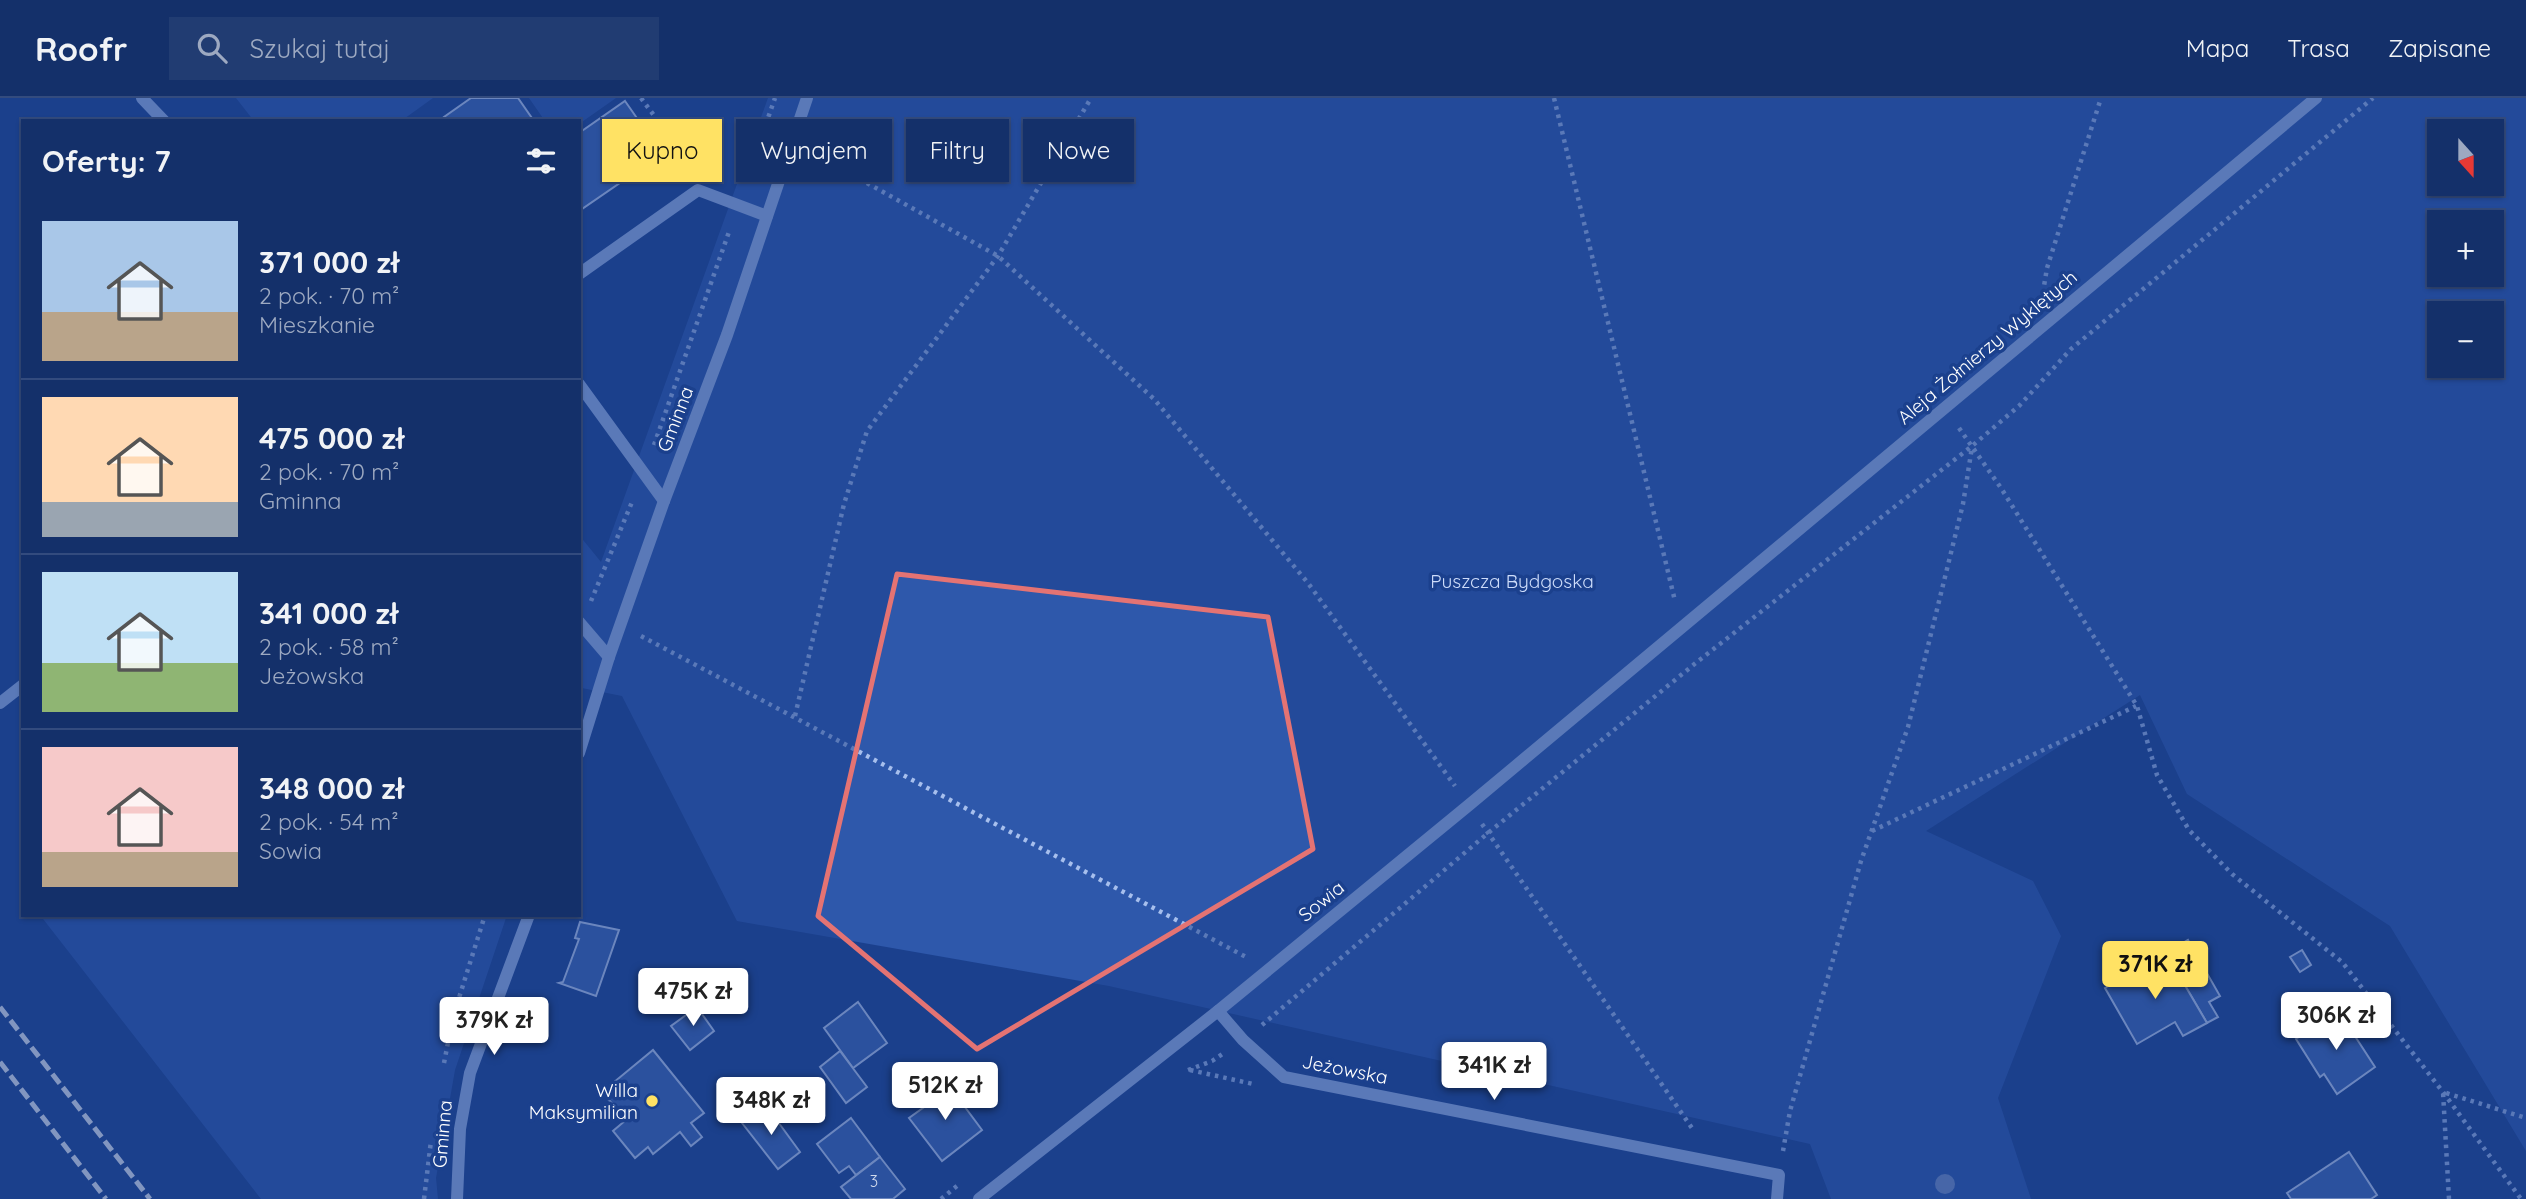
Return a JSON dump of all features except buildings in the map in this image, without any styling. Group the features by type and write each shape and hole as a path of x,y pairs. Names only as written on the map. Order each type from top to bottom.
{"street":[{"path":"142,98 162,119"},
{"name":"Gminna","path":"800,119 807,98"},
{"name":"Aleja Żołnierzy Wyklętych","path":"1681,625 2316,98"},
{"name":"Gminna","path":"581,747 609,657 727,335 778,182"},
{"path":"581,274 698,190 767,216"},
{"path":"581,387 664,501"},
{"path":"581,624 609,657"},
{"name":"Sowia","path":"979,1199 1218,1011 1469,805 1681,625"},
{"path":"0,703 21,687"},
{"name":"Gminna","path":"457,1199 460,1129 470,1073 527,917"},
{"name":"Jeżowska","path":"1218,1011 1243,1040 1284,1077 1779,1175"},
{"path":"1777,1199 1779,1175"}],"path":[{"path":"640,98 687,160 698,190"},
{"path":"581,621 609,562 644,473 775,98"},
{"path":"795,716 844,504 867,431 998,256 1091,98"},
{"path":"1554,98 1681,625"},
{"path":"2057,315 2046,298 2044,286 2047,268 2101,98"},
{"path":"1184,1072 1212,1061 1243,1040 1488,833 1697,662 1972,446 2019,406 2071,349 2373,98"},
{"path":"865,182 998,256 1154,399 1308,583 1469,805 1715,1163"},
{"path":"1944,407 2001,488 2137,706 2157,775 2189,830 2232,874 2342,962 2443,1092 2521,1199"},
{"path":"1779,1175 1790,1111 1871,831 1908,727 1963,504 1972,446"},
{"path":"621,625 1268,969"},
{"path":"1871,831 2137,706"},
{"path":"2443,1092 2526,1118"},
{"path":"2443,1092 2449,1199"}],"highlighted area":[{"path":"897,574 1268,617 1313,849 977,1049 818,916"}],"green space":[{"path":"236,98 433,98 404,119 252,119"},
{"path":"529,98 616,98 581,123 581,119 544,119"},
{"name":"Puszcza Bydgoska","path":"768,98 2526,98 2526,1151 2390,926 2187,794 2140,695 1926,831 2033,881 2061,936 1998,1098 2031,1199 1831,1199 1810,1144 1109,986 737,921 622,696 582,688 581,690 581,537 601,562 738,182 892,182 892,119 760,119"},
{"path":"42,917 506,917 455,1070 436,1178 438,1199 261,1199"}],"railway":[{"path":"0,1007 150,1199"},
{"path":"0,1062 106,1199"}],"place":[{"name":"Willa Maksymilian","path":"652,1101"}]}
